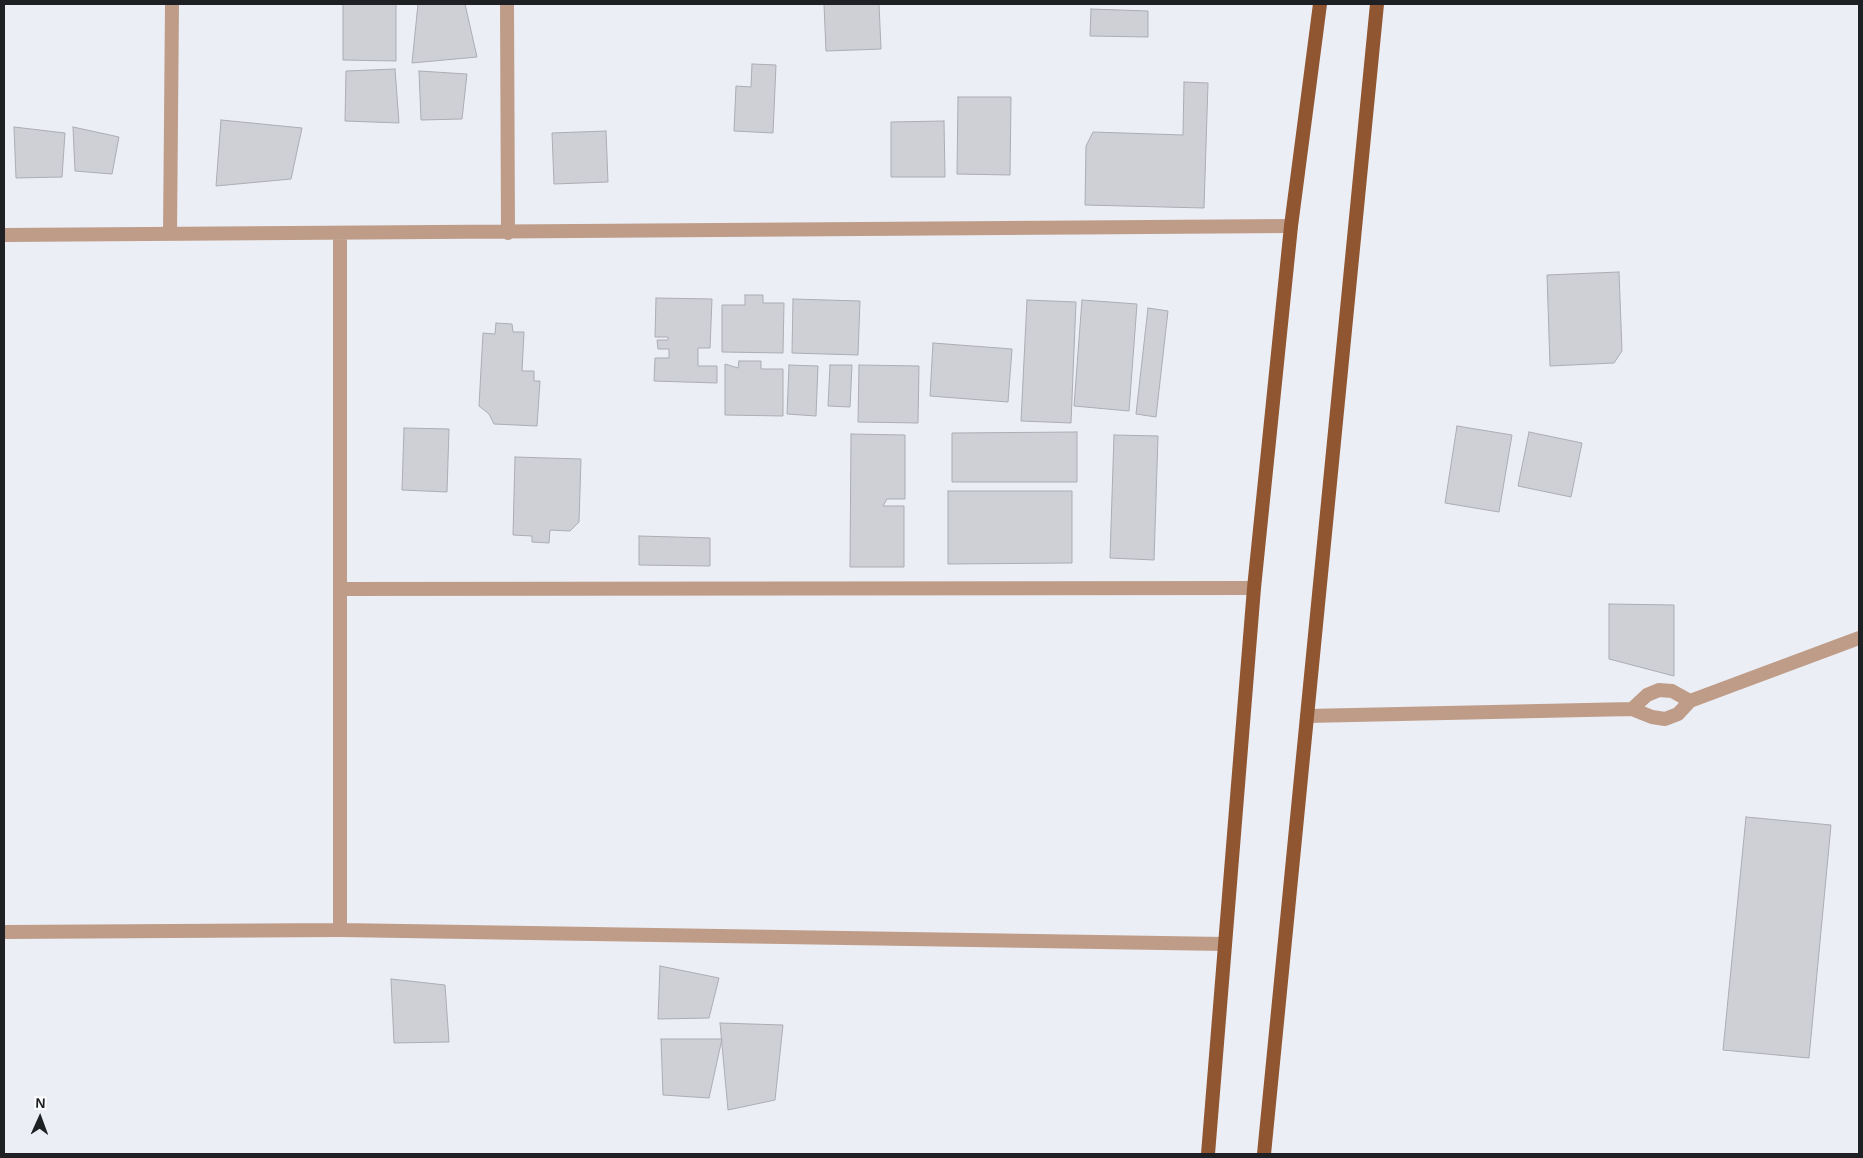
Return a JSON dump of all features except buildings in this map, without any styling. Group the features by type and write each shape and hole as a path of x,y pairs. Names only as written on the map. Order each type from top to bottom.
{"main road":[{"path":"1208,1154 1254,588 1291,226 1320,4"},
{"path":"1264,1154 1377,4"}],"street":[{"path":"170,234 172,4"},
{"path":"507,4 508,232"},
{"path":"4,235 1291,226"},
{"path":"340,234 340,930"},
{"path":"340,589 1254,588"},
{"path":"1307,716 1632,709 1652,718 1665,719 1678,714 1690,701 1859,638"},
{"path":"1632,709 1647,696 1659,690 1672,691 1690,701"},
{"path":"4,932 340,930 1225,944"}]}
